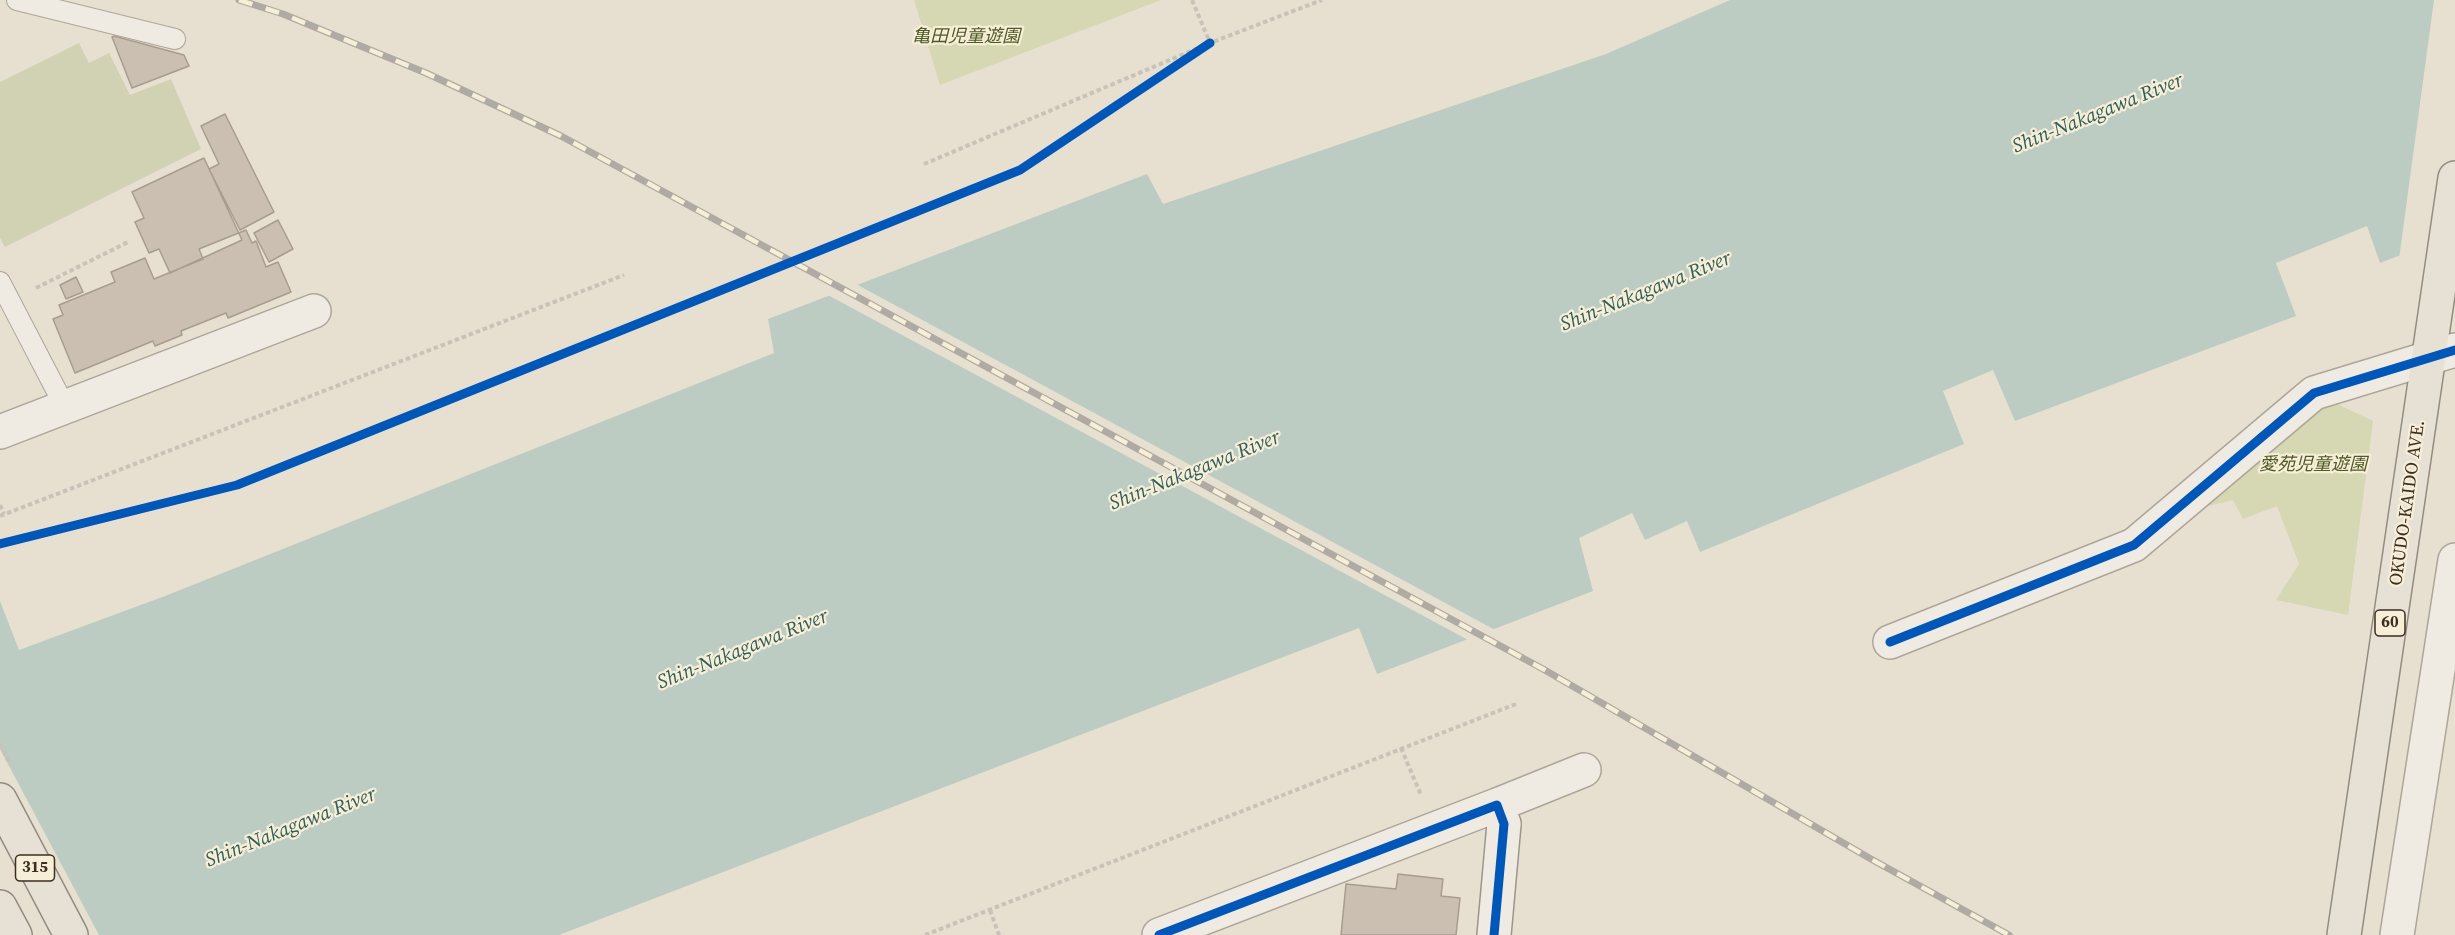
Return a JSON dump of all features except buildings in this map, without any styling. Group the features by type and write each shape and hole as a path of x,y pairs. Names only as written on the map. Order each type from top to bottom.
{"main road":[{"name":"OKUDO-KAIDO AVE.","path":"2344,935 2442,353 2436,311 2455,178"},
{"name":"315","path":"0,800 70,935"},
{"path":"0,908 15,935"}],"street":[{"path":"0,432 64,405 314,311"},
{"path":"1890,642 2134,545 2314,393 2442,353"},
{"path":"2397,935 2455,560"},
{"path":"1159,935 1435,827 1501,814 1584,770"},
{"path":"1494,935 1501,814"}],"lane":[{"path":"18,0 176,39"},
{"path":"0,282 64,405"}],"path":[{"path":"1192,0 1210,43"},
{"path":"924,164 1210,43 1323,0"},
{"path":"1163,75 1210,43"},
{"path":"9,301 130,241"},
{"path":"0,505 2,515 624,275"},
{"path":"925,935 1516,704"},
{"path":"1401,748 1435,827"},
{"path":"990,910 999,935"}],"green space":[{"name":"亀田児童遊園","path":"914,0 1161,0 940,85"},
{"path":"79,43 89,63 109,53 130,95 171,79 201,149 5,247 0,238 0,82"},
{"name":"愛苑児童遊園","path":"2314,393 2373,421 2348,615 2276,600 2299,564 2277,506 2243,519 2233,500 2168,516"}],"water":[{"name":"Shin-Nakagawa River","path":"1730,0 2455,0 2455,234 2380,263 2367,226 2276,263 2296,316 2015,421 1993,370 1943,391 1964,444 1700,552 1687,521 1645,540 1632,513 1579,538 1593,591 1377,674 1359,628 559,935 0,935 0,601 19,650 165,596 774,353 768,319 1147,174 1163,204 1606,54"}],"pier":[{"path":"2434,0 2455,0 2455,238 2399,259"},
{"path":"854,283 1497,631 1470,641 826,294"},
{"path":"0,749 99,935 0,935"}],"railway":[{"path":"239,0 283,14 426,73 561,136 1543,669 1871,859 2009,935"}],"cycle path":[{"path":"0,544 237,485 1020,170 1210,43"},
{"path":"1890,642 2134,545 2314,393 2455,350"},
{"path":"1159,935 1497,805 1504,824 1494,935"}]}
